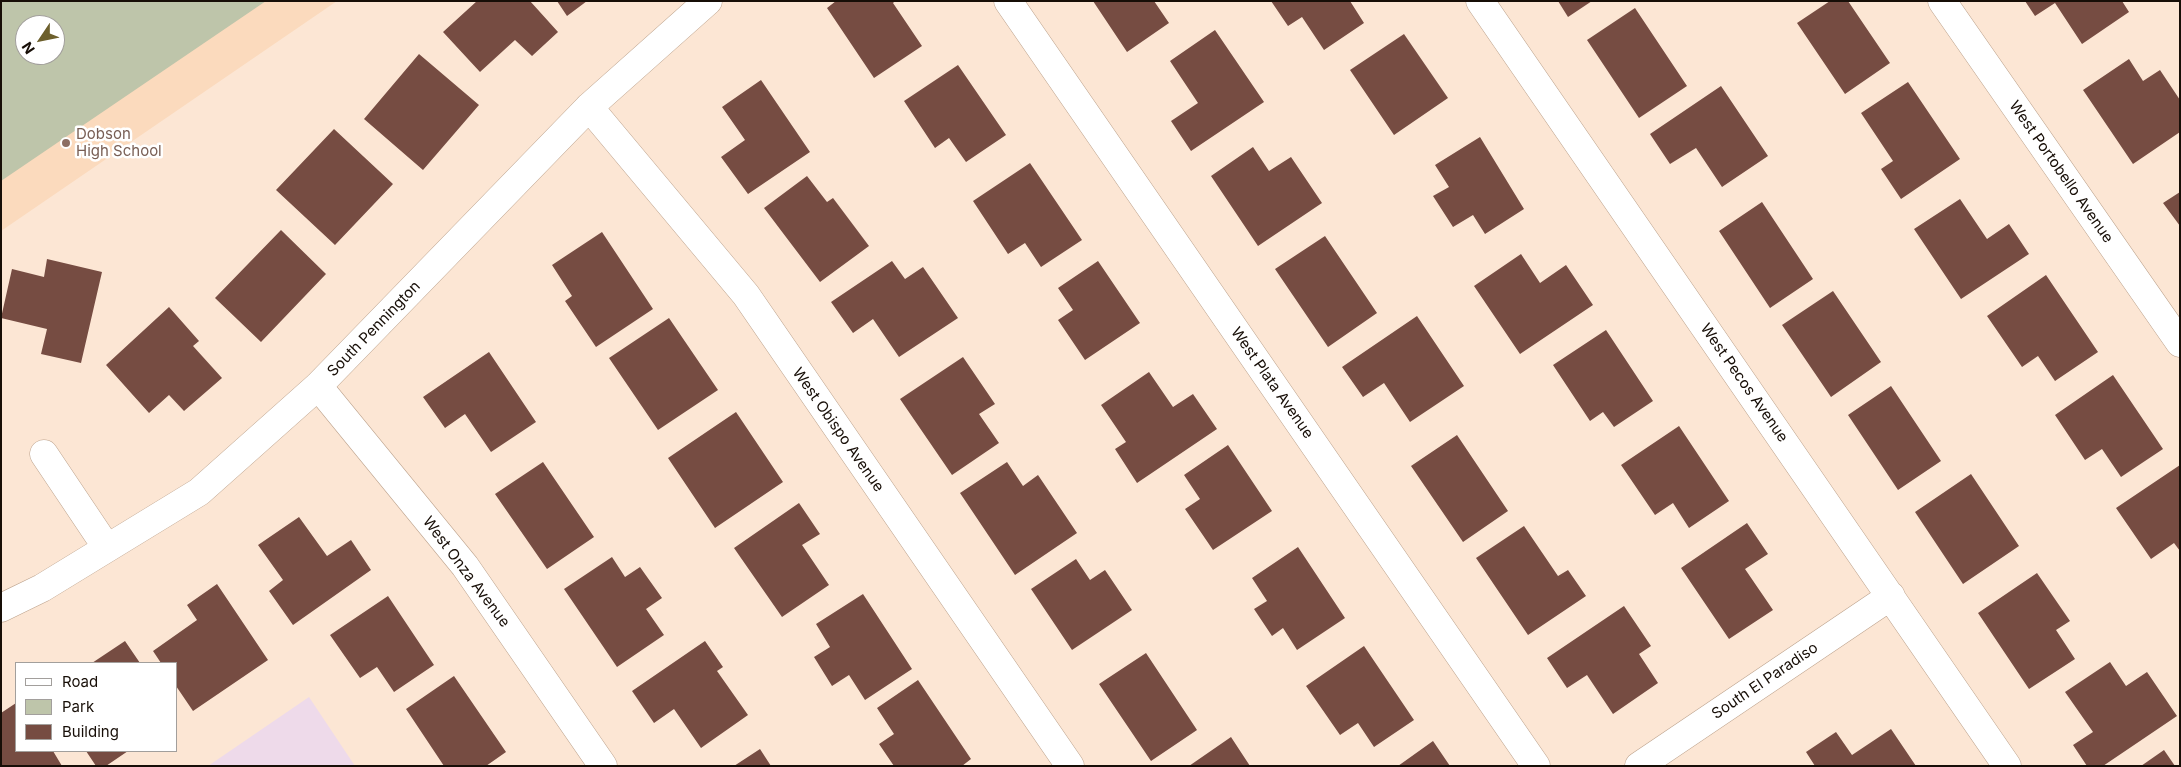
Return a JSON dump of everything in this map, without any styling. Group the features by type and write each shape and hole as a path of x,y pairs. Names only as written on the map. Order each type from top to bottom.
{"street":[{"name":"South Pennington","path":"1,608 42,588 199,492 318,386 589,107 708,1"},
{"name":"West Plata Avenue","path":"1008,1 1536,766"},
{"name":"West Pecos Avenue","path":"1480,1 2007,766"},
{"name":"West Portobello Avenue","path":"1942,1 2180,343"},
{"name":"West Obispo Avenue","path":"589,107 746,295 1070,766"},
{"name":"West Onza Avenue","path":"318,386 465,566 603,766"},
{"path":"44,454 107,548"},
{"name":"South El Paradiso","path":"1639,766 1891,596"}],"shaded area":[{"name":"Dobson High School","path":"1,1 337,1 1,231"},
{"path":"309,697 355,766 208,766"}],"green space":[{"path":"1,1 266,1 1,181"}],"building":[{"path":"477,1 530,1 558,32 532,56 515,40 480,72 443,32"},
{"path":"557,1 587,1 567,16"},
{"path":"836,1 895,1 893,3 922,46 874,78 827,8"},
{"path":"1093,1 1154,1 1169,23 1127,52"},
{"path":"1271,1 1350,1 1364,23 1324,50 1302,17 1288,26"},
{"path":"1558,1 1592,1 1568,17"},
{"path":"1830,1 1848,1 1890,63 1845,94 1797,23"},
{"path":"2025,1 2122,1 2129,12 2082,44 2055,3 2035,16"},
{"path":"1635,8 1687,86 1639,118 1587,40"},
{"path":"1215,30 1264,102 1191,151 1171,121 1198,103 1170,61"},
{"path":"1404,34 1448,98 1394,135 1350,70"},
{"path":"419,54 479,105 423,170 364,119"},
{"path":"2129,59 2143,81 2160,70 2180,100 2180,132 2133,164 2083,90"},
{"path":"958,65 1006,135 966,162 949,138 935,148 904,101"},
{"path":"761,80 810,152 748,194 721,157 745,140 722,107"},
{"path":"1908,82 1960,159 1901,199 1881,169 1893,161 1861,113"},
{"path":"1721,86 1768,156 1722,187 1696,148 1670,164 1650,134"},
{"path":"334,129 393,184 335,245 276,190"},
{"path":"1480,137 1524,209 1485,234 1473,215 1453,227 1433,196 1449,187 1435,165"},
{"path":"1253,147 1269,171 1291,157 1322,203 1258,246 1211,176"},
{"path":"1030,163 1082,240 1041,267 1025,243 1008,254 973,201"},
{"path":"807,176 827,202 833,198 869,246 820,282 764,208"},
{"path":"2180,192 2180,226 2163,203"},
{"path":"1960,199 1987,239 2009,224 2029,254 1961,299 1914,229"},
{"path":"1762,202 1813,279 1770,308 1719,231"},
{"path":"281,230 326,274 261,342 215,298"},
{"path":"602,232 653,309 596,347 565,301 572,296 552,265"},
{"path":"1325,236 1377,313 1328,347 1275,269"},
{"path":"1521,254 1540,283 1566,265 1593,305 1520,354 1474,286"},
{"path":"47,259 102,272 81,363 41,354 47,329 1,318 12,269 44,277"},
{"path":"892,261 905,279 923,267 958,318 899,357 873,319 853,333 831,302"},
{"path":"1098,261 1140,323 1085,360 1058,320 1073,310 1058,288"},
{"path":"2046,275 2098,352 2055,381 2038,356 2022,367 1987,316"},
{"path":"1833,291 1881,362 1831,397 1782,325"},
{"path":"169,307 199,341 193,346 222,378 184,411 169,395 149,413 106,365"},
{"path":"1417,316 1464,386 1410,422 1384,383 1363,397 1342,367"},
{"path":"669,318 718,390 658,430 609,358"},
{"path":"1606,330 1653,401 1614,427 1603,412 1590,421 1553,365"},
{"path":"489,352 536,422 491,452 465,414 445,428 423,397"},
{"path":"963,357 995,404 979,414 999,443 952,475 900,399"},
{"path":"1149,372 1173,407 1193,394 1217,429 1137,483 1115,449 1126,442 1101,405"},
{"path":"2113,375 2163,449 2121,477 2102,449 2085,460 2055,415"},
{"path":"1891,386 1941,461 1898,490 1848,415"},
{"path":"736,412 783,482 715,528 668,458"},
{"path":"1679,426 1729,501 1689,528 1673,503 1655,515 1621,465"},
{"path":"1457,435 1508,511 1463,542 1411,466"},
{"path":"1228,445 1272,511 1213,550 1185,509 1200,499 1184,475"},
{"path":"543,462 594,537 547,569 495,494"},
{"path":"1007,462 1023,486 1038,475 1077,533 1015,575 960,493"},
{"path":"2180,465 2180,551 2174,543 2151,559 2116,508"},
{"path":"1971,474 2019,546 1963,584 1915,512"},
{"path":"799,503 820,534 802,545 829,585 782,617 734,548"},
{"path":"299,517 327,556 351,540 371,570 293,625 269,591 283,580 258,545"},
{"path":"1747,523 1768,554 1745,569 1773,610 1729,639 1681,568"},
{"path":"1524,526 1558,576 1568,570 1586,596 1528,635 1476,558"},
{"path":"1298,547 1345,618 1297,650 1283,628 1272,636 1254,609 1267,601 1252,578"},
{"path":"612,557 625,577 640,567 662,598 646,609 664,635 617,667 564,589"},
{"path":"1076,559 1090,580 1105,570 1132,610 1072,650 1031,589"},
{"path":"2037,573 2070,621 2056,630 2075,659 2029,689 1978,613"},
{"path":"217,584 268,660 193,711 178,689 178,662 160,662 153,651 197,620 187,605"},
{"path":"863,594 912,669 865,700 849,675 832,686 814,657 830,647 816,624"},
{"path":"388,596 434,665 394,692 377,667 360,678 330,635"},
{"path":"1624,606 1651,646 1639,654 1658,683 1613,714 1587,675 1567,688 1547,658"},
{"path":"125,641 139,662 94,662"},
{"path":"705,641 723,667 717,671 748,715 701,748 674,709 654,723 632,691"},
{"path":"1364,646 1414,720 1374,747 1358,723 1340,735 1306,686"},
{"path":"1146,653 1197,730 1151,761 1099,684"},
{"path":"2110,662 2126,686 2147,672 2177,716 2103,766 2087,766 2073,745 2093,732 2065,692"},
{"path":"454,676 506,752 486,766 444,766 406,709"},
{"path":"918,680 971,759 962,766 894,766 879,744 894,734 877,708"},
{"path":"15,704 15,752 54,752 62,766 1,766 1,713"},
{"path":"1891,729 1916,766 1815,766 1806,752 1836,732 1852,755"},
{"path":"1231,737 1250,766 1189,766"},
{"path":"1433,741 1450,766 1398,766"},
{"path":"760,749 771,766 734,766"},
{"path":"2164,750 2175,766 2141,766"},
{"path":"87,752 127,752 106,766 96,766"}],"place":[{"name":"Dobson High School","path":"66,143"}]}
